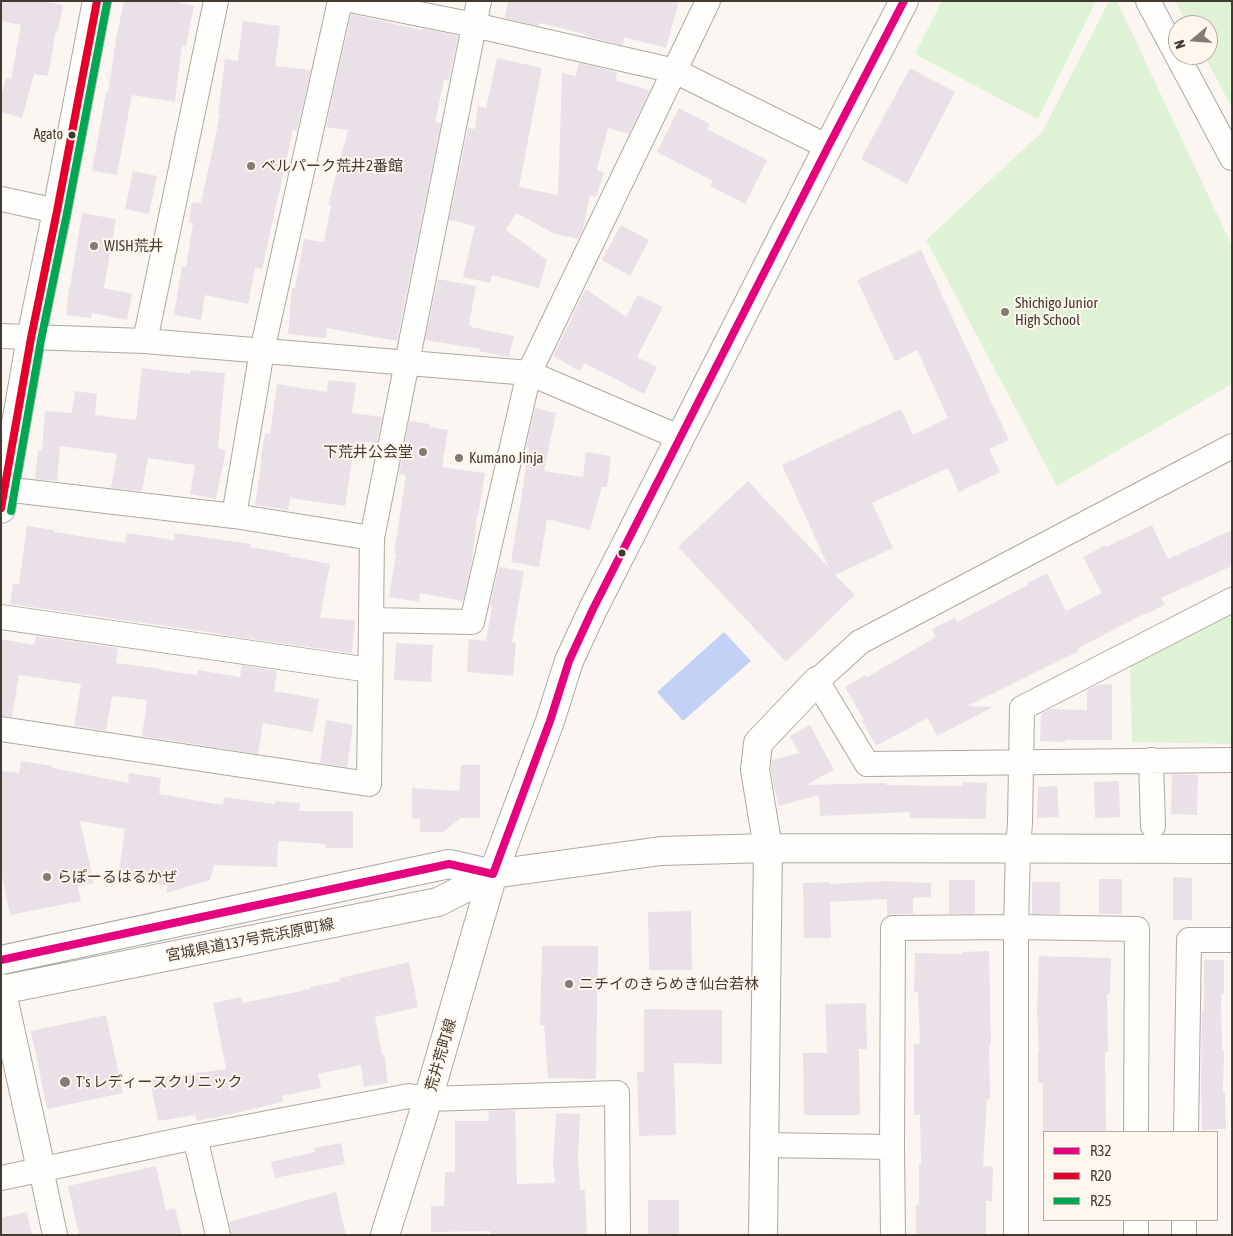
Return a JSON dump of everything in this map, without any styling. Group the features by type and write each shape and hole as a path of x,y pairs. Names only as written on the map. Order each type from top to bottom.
{"main road":[{"path":"2,496 97,1"},
{"path":"904,1 593,609 569,661 543,739 493,874 661,852 768,848 1232,849"},
{"path":"764,1235 768,848 755,770 758,743 816,680"},
{"name":"宮城県道137号荒浜原町線","path":"1,960 449,864 493,874"},
{"name":"宮城県道137号荒浜原町線","path":"1,989 438,902 493,874"},
{"name":"荒井荒町線","path":"385,1235 428,1099 493,874"},
{"path":"1,989 41,1169"}],"street":[{"path":"145,341 216,1"},
{"path":"234,516 262,351 340,1"},
{"path":"355,1 474,25 674,71 828,147"},
{"path":"1,729 369,784 372,538 479,1"},
{"path":"371,620 472,622 529,373 708,1"},
{"path":"1148,1 1232,158"},
{"path":"1,199 57,210"},
{"path":"1,336 145,341 529,373 681,438"},
{"path":"1232,446 860,642 816,680 867,764 1232,760"},
{"path":"2,496 21,491 234,516 372,538"},
{"path":"1016,1235 1016,927 1022,708 1232,600"},
{"path":"1,617 370,670"},
{"path":"1151,760 1153,826"},
{"path":"893,1235 893,928 1016,927 1137,929 1136,1131"},
{"path":"1186,1131 1189,940 1232,940"},
{"path":"1,1178 195,1137 409,1096 428,1099 617,1093 618,1235"},
{"path":"195,1137 218,1235"},
{"path":"764,1145 892,1147"},
{"path":"41,1169 56,1235"},
{"path":"1136,1221 1136,1235"},
{"path":"1184,1221 1184,1235"}],"green space":[{"path":"942,1 1096,1 1038,119 915,54"},
{"path":"1109,1 1117,1 1232,246 1232,384 1057,486 926,240 1043,131"},
{"path":"1175,1 1232,1 1232,103 1230,104 1209,65 1218,65 1218,15 1183,15"},
{"path":"1232,607 1232,744 1132,742 1130,663"}],"water":[{"path":"724,632 751,661 683,721 657,692"}],"building":[{"path":"1,1 41,1 63,5 48,76 34,74 22,118 1,112 1,98 6,78 11,79 21,25 1,21"},
{"path":"124,1 173,1 194,6 186,46 182,45 175,102 132,95 117,175 92,171"},
{"path":"508,1 679,1 666,48 624,37 623,45 539,23 538,26 505,18"},
{"path":"351,14 458,37 449,81 444,80 435,122 441,123 397,341 327,328 326,338 288,334 292,287 295,288 304,239 324,242 331,205 328,205 348,130 326,127"},
{"path":"243,21 280,26 275,66 311,70 297,131 293,130 262,269 255,268 248,304 205,295 201,320 174,315 182,266 186,267 193,223 189,222 192,202 201,203 220,115 218,114 225,59 238,61"},
{"path":"497,58 542,68 519,187 558,195 562,73 576,76 579,63 617,72 616,81 650,90 629,134 608,128 597,170 604,173 596,197 590,195 583,229 578,239 555,234 516,213 506,230 547,260 539,288 492,275 490,283 463,277 475,226 449,220 468,128 475,129 478,106 486,108"},
{"path":"910,68 955,92 907,184 861,159"},
{"path":"679,108 710,124 707,129 767,160 745,204 710,186 713,181 657,152"},
{"path":"133,171 157,176 149,214 125,209"},
{"path":"82,213 116,219 104,288 132,294 127,320 92,313 91,318 66,315"},
{"path":"621,225 649,240 630,276 602,260"},
{"path":"921,250 1009,440 989,449 1000,472 959,492 948,468 872,503 893,548 835,575 855,595 786,662 678,547 748,481 829,568 782,465 901,409 913,435 948,418 917,350 895,361 857,280"},
{"path":"438,279 476,286 469,325 514,336 509,357 479,351 480,349 425,340"},
{"path":"586,289 626,317 638,295 663,307 637,357 657,367 644,394 584,363 580,371 553,356"},
{"path":"142,368 191,374 191,370 225,373 218,448 226,450 216,499 190,494 195,465 148,458 142,491 111,488 117,454 60,446 57,481 35,479 38,450 42,451 45,411 72,413 75,391 97,394 95,415 136,420"},
{"path":"328,380 356,383 352,413 382,417 377,443 355,441 345,506 290,498 288,510 255,505 265,433 270,434 277,384 327,392"},
{"path":"535,408 556,413 544,471 583,477 586,452 611,456 607,487 602,487 590,530 547,519 539,567 511,562 529,448 526,447"},
{"path":"409,421 430,424 429,427 448,430 442,467 485,473 477,516 472,562 463,601 420,593 419,602 389,597 406,475 399,474"},
{"path":"1152,525 1168,559 1232,530 1232,566 1161,598 1165,605 1078,648 1079,651 967,706 993,707 937,736 928,718 876,746 845,687 866,675 867,677 936,637 932,629 955,618 957,622 1047,573 1066,611 1102,593 1083,557"},
{"path":"27,526 125,543 127,533 174,540 174,533 251,544 250,547 330,564 320,617 355,621 352,653 10,604 13,584 19,584"},
{"path":"499,567 524,571 512,642 516,643 513,676 467,672 469,639 486,641 492,606 490,605"},
{"path":"36,636 118,648 116,663 161,670 197,675 198,670 240,677 242,665 277,671 274,691 319,699 313,732 263,723 258,754 142,736 147,700 112,696 106,731 74,726 81,684 19,675 12,717 1,716 1,639 34,645"},
{"path":"396,643 433,645 431,682 394,680"},
{"path":"1112,684 1112,740 1040,741 1041,714 1050,709 1087,710 1087,690 1098,685"},
{"path":"326,720 353,725 347,767 320,763"},
{"path":"810,725 834,770 806,785 886,783 886,785 963,786 963,782 987,783 986,819 910,818 910,812 820,816 819,795 779,806 773,784 772,760 799,753 790,736"},
{"path":"21,761 53,766 53,768 128,783 129,773 161,778 159,794 223,805 224,797 275,804 275,801 300,803 299,811 353,811 353,848 326,848 326,844 278,841 277,867 214,865 210,880 166,893 168,886 118,878 125,829 80,821 94,883 78,886 81,901 10,915 1,870 1,771 19,773"},
{"path":"461,765 480,765 480,818 461,818 443,832 420,832 420,819 412,819 412,788 459,791"},
{"path":"1172,774 1198,775 1197,815 1171,814"},
{"path":"1119,781 1120,817 1095,818 1094,782"},
{"path":"1057,786 1059,817 1037,818 1038,787"},
{"path":"1173,877 1192,878 1192,920 1173,920"},
{"path":"1099,879 1122,879 1122,914 1099,914"},
{"path":"949,880 975,880 975,914 949,914"},
{"path":"884,881 931,883 931,897 913,898 913,914 893,914 887,916 887,899 830,902 831,938 804,938 803,883 830,882 830,884"},
{"path":"1032,882 1060,882 1060,914 1032,914"},
{"path":"691,911 692,970 649,970 648,912"},
{"name":"ニチイのきらめき仙台若林","path":"542,946 598,946 596,1079 548,1078 544,1025 540,1025"},
{"path":"989,951 990,1099 987,1099 983,1166 993,1167 992,1201 986,1201 986,1235 916,1235 916,1205 919,1205 919,1164 921,1164 920,1115 914,1115 914,1044 920,1044 918,992 914,992 915,953 962,954 962,952"},
{"path":"1039,956 1111,958 1110,994 1107,994 1108,1052 1105,1052 1106,1131 1043,1131 1043,1083 1038,1083 1037,1013"},
{"path":"1204,960 1224,960 1224,994 1221,994 1222,1051 1224,1051 1223,1092 1225,1092 1226,1129 1202,1130 1201,1085"},
{"path":"409,962 418,1007 375,1017 382,1055 384,1054 388,1083 364,1087 361,1065 318,1074 321,1088 282,1096 283,1102 196,1121 196,1115 158,1121 150,1079 226,1069 213,1003 241,997 243,1003 311,989 310,987 340,981 340,978"},
{"path":"866,1003 867,1049 859,1049 860,1115 804,1115 803,1053 827,1053 825,1004"},
{"path":"644,1009 722,1010 722,1064 674,1063 676,1135 639,1136 637,1072 644,1072"},
{"path":"106,1015 123,1093 47,1109 31,1031"},
{"path":"488,1111 515,1111 517,1184 555,1183 553,1163 556,1113 580,1114 578,1157 580,1190 585,1190 587,1235 490,1235 490,1231 431,1232 431,1206 444,1206 445,1172 455,1172 455,1121 489,1121"},
{"path":"341,1143 345,1164 275,1178 271,1162 315,1152 314,1148"},
{"path":"156,1166 166,1210 175,1208 182,1235 79,1235 68,1186"},
{"path":"336,1192 346,1235 231,1235 229,1222"},
{"path":"648,1200 679,1200 679,1235 648,1235"},
{"path":"27,1212 32,1235 1,1235 1,1218"}],"transit line":[{"name":"R20","path":"1,508 31,338 97,1"},
{"name":"R32","path":"1,960 449,864 493,874 550,721 569,661 593,609 904,1"},
{"name":"R25","path":"11,511 41,340 107,3"}],"place":[{"name":"Agato","path":"72,135"},
{"name":"ベルパーク荒井2番館","path":"251,166"},
{"name":"WISH荒井","path":"94,246"},
{"name":"Shichigo Junior High School","path":"1005,312"},
{"name":"下荒井公会堂","path":"423,452"},
{"name":"Kumano Jinja","path":"459,458"},
{"name":"らぽーるはるかぜ","path":"47,877"},
{"name":"ニチイのきらめき仙台若林","path":"569,984"},
{"name":"T's レディースクリニック","path":"65,1082"}]}
